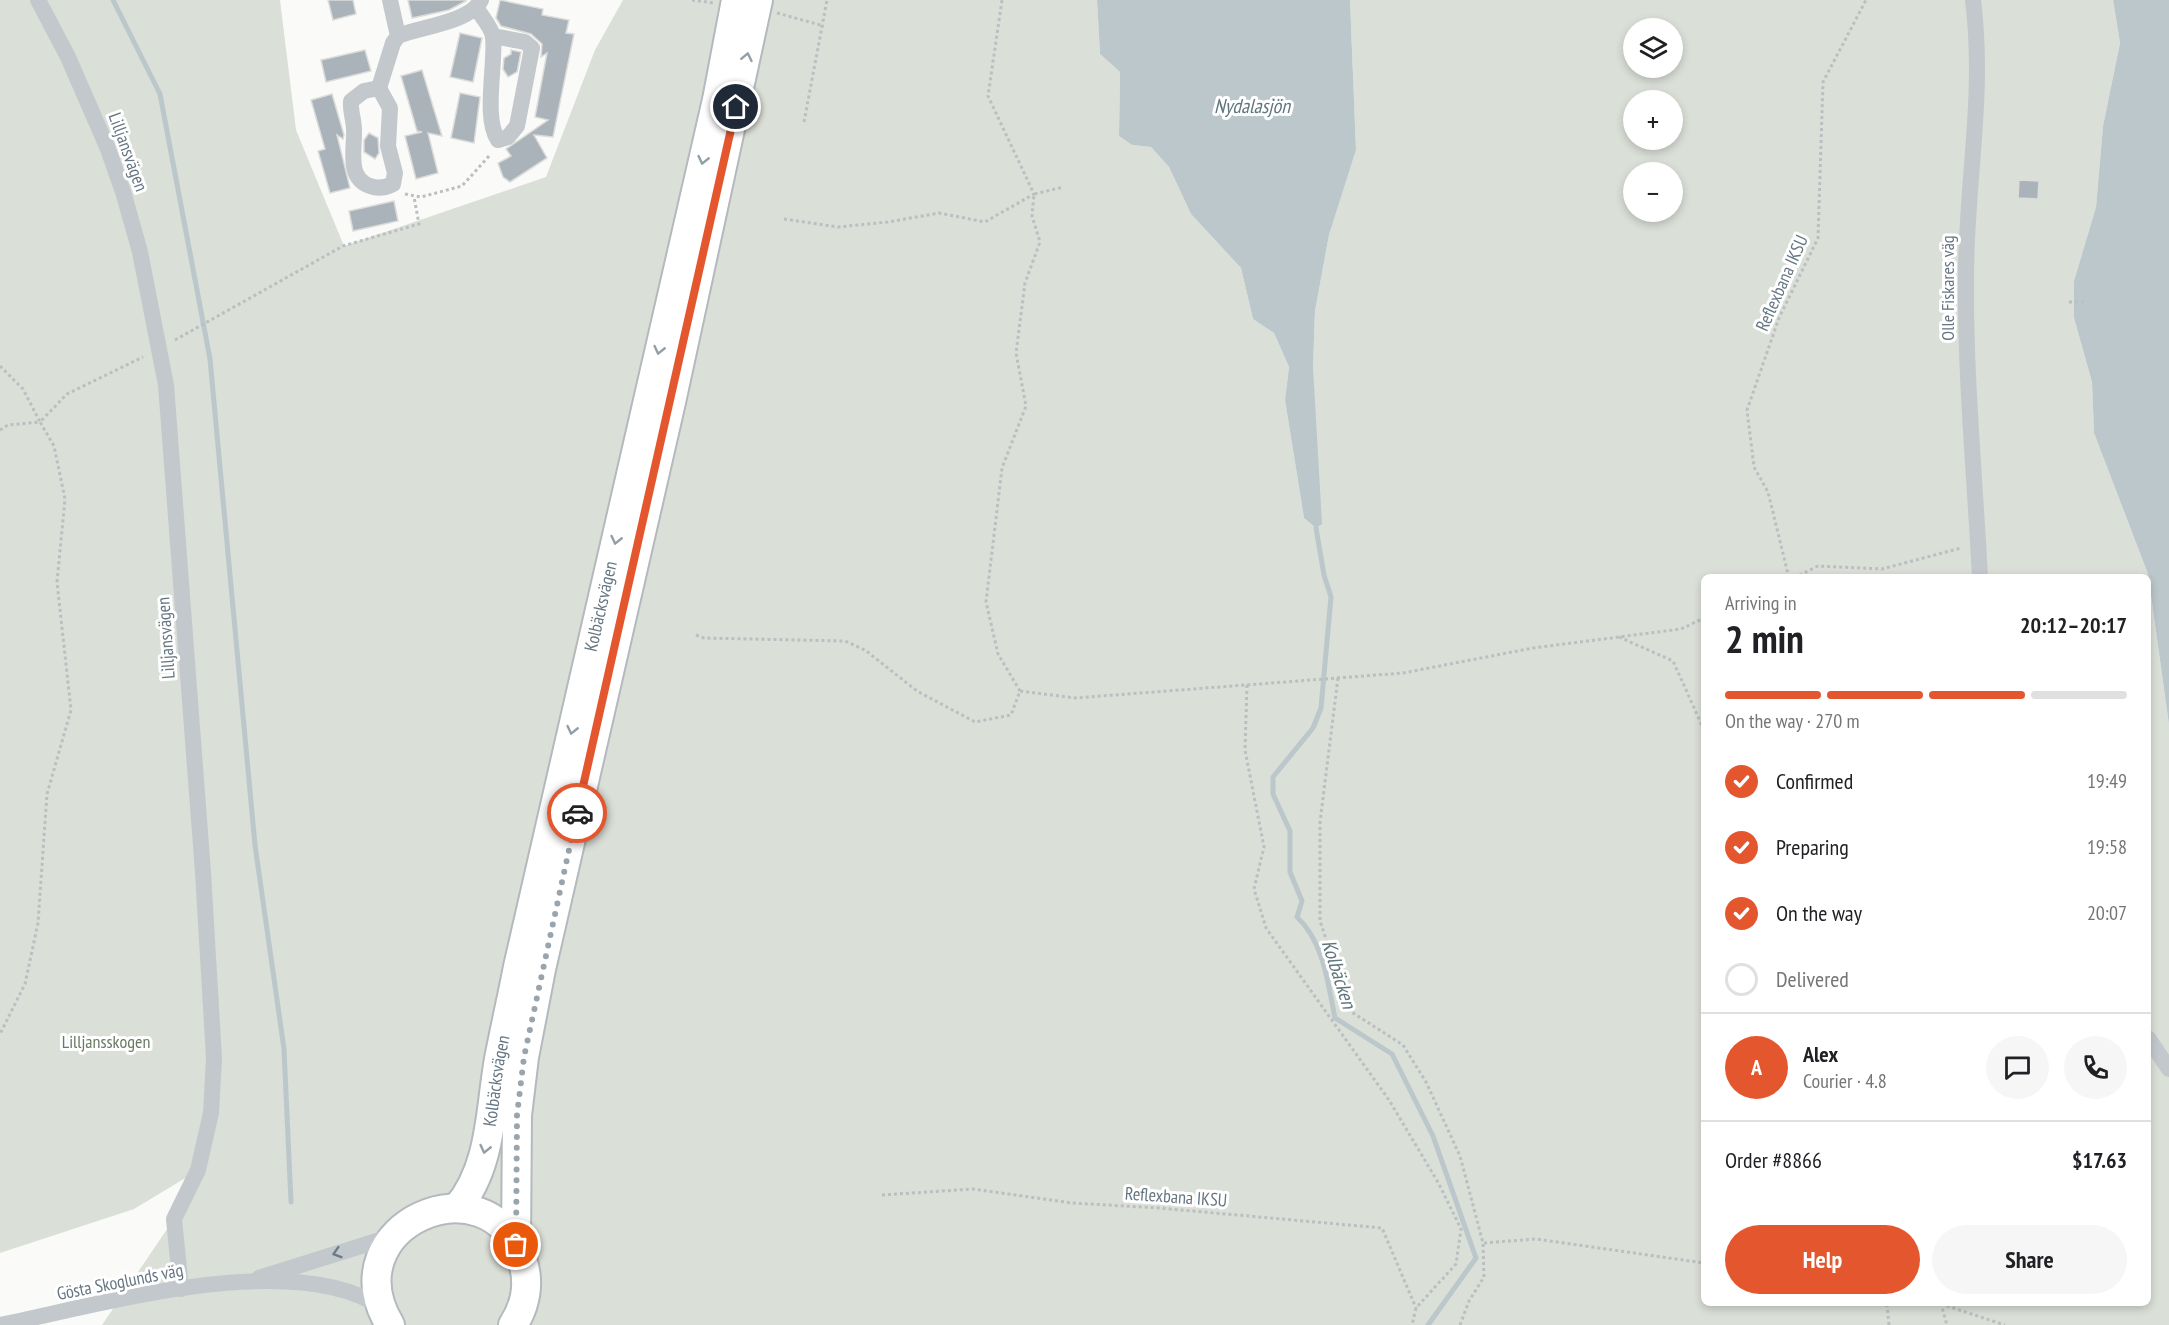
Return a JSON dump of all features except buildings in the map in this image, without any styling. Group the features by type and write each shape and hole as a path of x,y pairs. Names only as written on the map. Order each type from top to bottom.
{"highway":[{"name":"Kolbäcksvägen","path":"457,1208 477,1180 487,1141 500,1058 521,956 717,100 727,2"},
{"name":"Kolbäcksvägen","path":"516,1245 517,1115 526,1046 764,6"},
{"path":"385,1318 377,1275 382,1254 393,1236 422,1214 439,1209 457,1208 477,1212 496,1222 516,1245 524,1265 526,1287 522,1308 513,1325"}],"street":[{"name":"Lilljansvägen","path":"38,0 68,57 108,148 141,252 160,349 171,455 214,1058 211,1113 198,1170 174,1219 181,1289"},
{"path":"390,0 398,36"},
{"name":"Olle Fiskares väg","path":"1973,0 1978,39 1978,110 1968,215 1966,277 1980,574"},
{"path":"379,88 393,43 398,36 462,17 479,4 493,36 491,64 493,129 498,140 508,137 517,126 532,48 525,42 493,36"},
{"path":"379,88 390,108 388,146 395,173 393,184 385,188 369,186 361,181 354,168 351,101 364,91 379,88"},
{"path":"2151,1042 2169,1069"},
{"name":"Gösta Skoglunds väg","path":"248,1282 393,1236"},
{"name":"Gösta Skoglunds väg","path":"0,1325 181,1289 248,1282 310,1284 339,1288 364,1296 385,1318"}],"path":[{"path":"692,0 727,2"},
{"path":"804,122 824,26 827,0"},
{"path":"1002,0 988,96 1035,194 1032,216 1040,242 1025,283 1016,353 1026,406 1002,468 986,602 998,654 1020,691"},
{"name":"Reflexbana IKSU","path":"1788,574 1768,492 1754,467 1747,410 1779,318 1818,238 1823,82 1866,0"},
{"path":"764,6 824,26"},
{"path":"393,184 414,197 434,194 467,183 488,158 498,140"},
{"path":"784,219 837,227 888,222 939,213 985,222 1035,194 1064,187"},
{"path":"0,430 8,425 39,422 67,394 160,349 242,301 344,246 418,224 414,197"},
{"path":"2069,302 2084,302"},
{"path":"0,366 23,389 54,446 65,499 57,582 71,710 47,794 38,923 25,984 0,1034"},
{"path":"1802,574 1818,566 1882,569 1962,548"},
{"path":"1020,691 1075,698 1403,673 1533,648 1681,629 1701,619"},
{"path":"696,635 704,638 845,641 865,650 917,691 975,722 1011,715 1020,691"},
{"path":"1617,637 1673,661 1701,723"},
{"path":"1338,678 1320,822 1320,921 1350,1011 1403,1045 1426,1082 1460,1156 1483,1243 1484,1277 1469,1301 1460,1325"},
{"path":"1247,685 1245,750 1264,847 1254,889 1266,928 1389,1100 1439,1184 1461,1228 1456,1264 1416,1308 1412,1325"},
{"name":"Reflexbana IKSU","path":"882,1195 973,1189 1072,1203 1159,1208 1382,1228 1416,1308"},
{"path":"1483,1243 1536,1239 1701,1263"},
{"path":"1887,1306 1889,1325"},
{"path":"1942,1306 1947,1325"},
{"path":"1947,1306 2005,1325"}],"green space":[{"name":"Lilljansskogen","path":"0,0 280,0 296,130 344,246 546,177 595,50 623,0 1097,0 1100,54 1120,72 1119,136 1132,145 1151,147 1169,167 1191,214 1241,268 1253,319 1274,333 1289,367 1285,400 1304,518 1316,528 1313,367 1315,311 1329,235 1356,150 1350,0 2113,0 2120,43 2103,126 2096,207 2074,281 2074,318 2092,382 2094,433 2148,574 1701,574 1701,1306 2151,1306 2151,596 2169,725 2169,1325 102,1325 174,1219 197,1171 134,1209 0,1253"}],"water":[{"name":"Nydalasjön","path":"1097,0 1350,0 1356,150 1329,235 1315,311 1313,367 1322,524 1316,528 1304,518 1285,400 1289,367 1274,333 1253,319 1241,268 1191,214 1169,167 1151,147 1132,145 1119,136 1120,72 1100,54"},
{"path":"2113,0 2169,0 2169,725 2151,596 2151,574 2148,574 2094,433 2092,382 2074,318 2074,281 2096,207 2103,126 2120,43"}],"waterway":[{"path":"113,0 160,94 210,359 255,845 284,1049 291,1202"},
{"name":"Kolbäcken","path":"1316,528 1324,575 1331,597 1321,708 1313,728 1273,777 1273,794 1290,831 1290,872 1302,901 1297,917 1313,939 1324,964 1335,1018 1392,1054 1433,1136 1476,1258 1428,1325"}],"way so far":[{"path":"516,1245 517,1115 524,1057 541,969 577,813"}],"route":[{"path":"577,813 736,107"}]}
